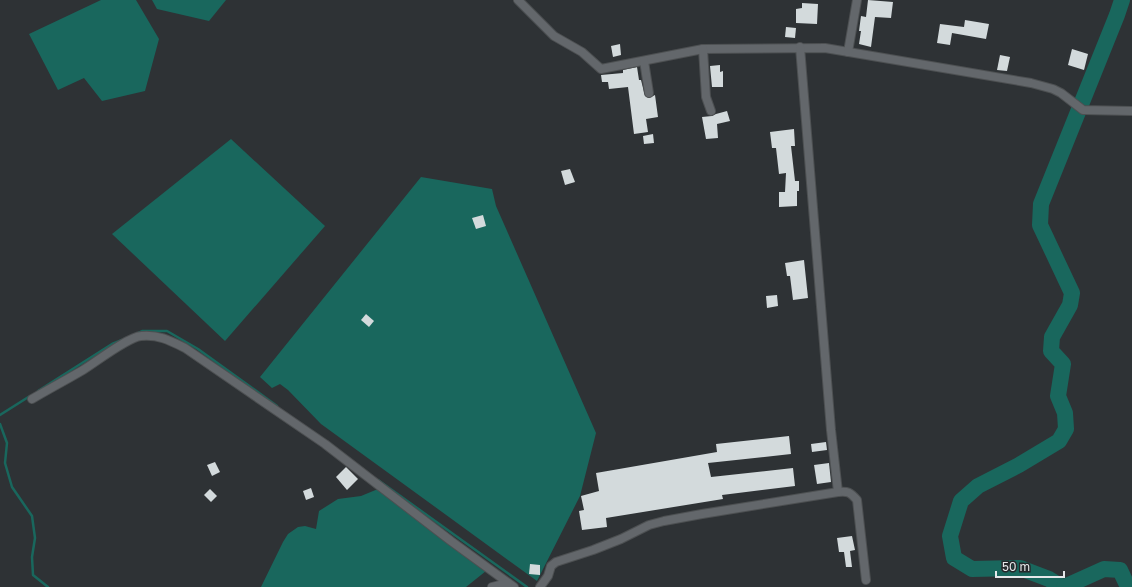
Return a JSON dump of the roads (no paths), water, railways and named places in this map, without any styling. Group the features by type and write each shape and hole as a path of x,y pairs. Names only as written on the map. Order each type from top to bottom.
{"street":[{"path":"518,0 554,36 582,52 601,69 703,49 800,47 825,48 1045,86 1061,93 1083,110 1132,111"},
{"path":"848,52 857,0"},
{"path":"800,47 830,415 838,492"},
{"path":"703,49 706,97 711,111"},
{"path":"644,60 648,93"},
{"path":"32,399 121,345 139,336 154,336 172,341 185,348 325,444 450,541 511,585"},
{"path":"540,587 548,576 551,566 556,562 600,548 649,525 694,515 846,491 850,492 857,500 866,580"},
{"path":"492,587 511,585"}],"waterway":[{"path":"1062,587 1049,579 1020,568 972,569 954,558 950,536 961,501 978,486 1019,465 1059,441 1066,429 1065,413 1058,396 1063,364 1051,351 1052,337 1070,305 1072,293 1040,225 1041,204 1122,0"},
{"path":"136,334 142,331 167,331 198,349 277,406"},
{"path":"38,391 112,344 122,340"},
{"path":"0,415 30,396"},
{"path":"0,424 7,443 5,463 12,487 32,516 35,538 32,557 33,575 48,587"},
{"path":"378,480 527,587"},
{"path":"1064,587 1104,569 1120,570 1128,587"}]}
